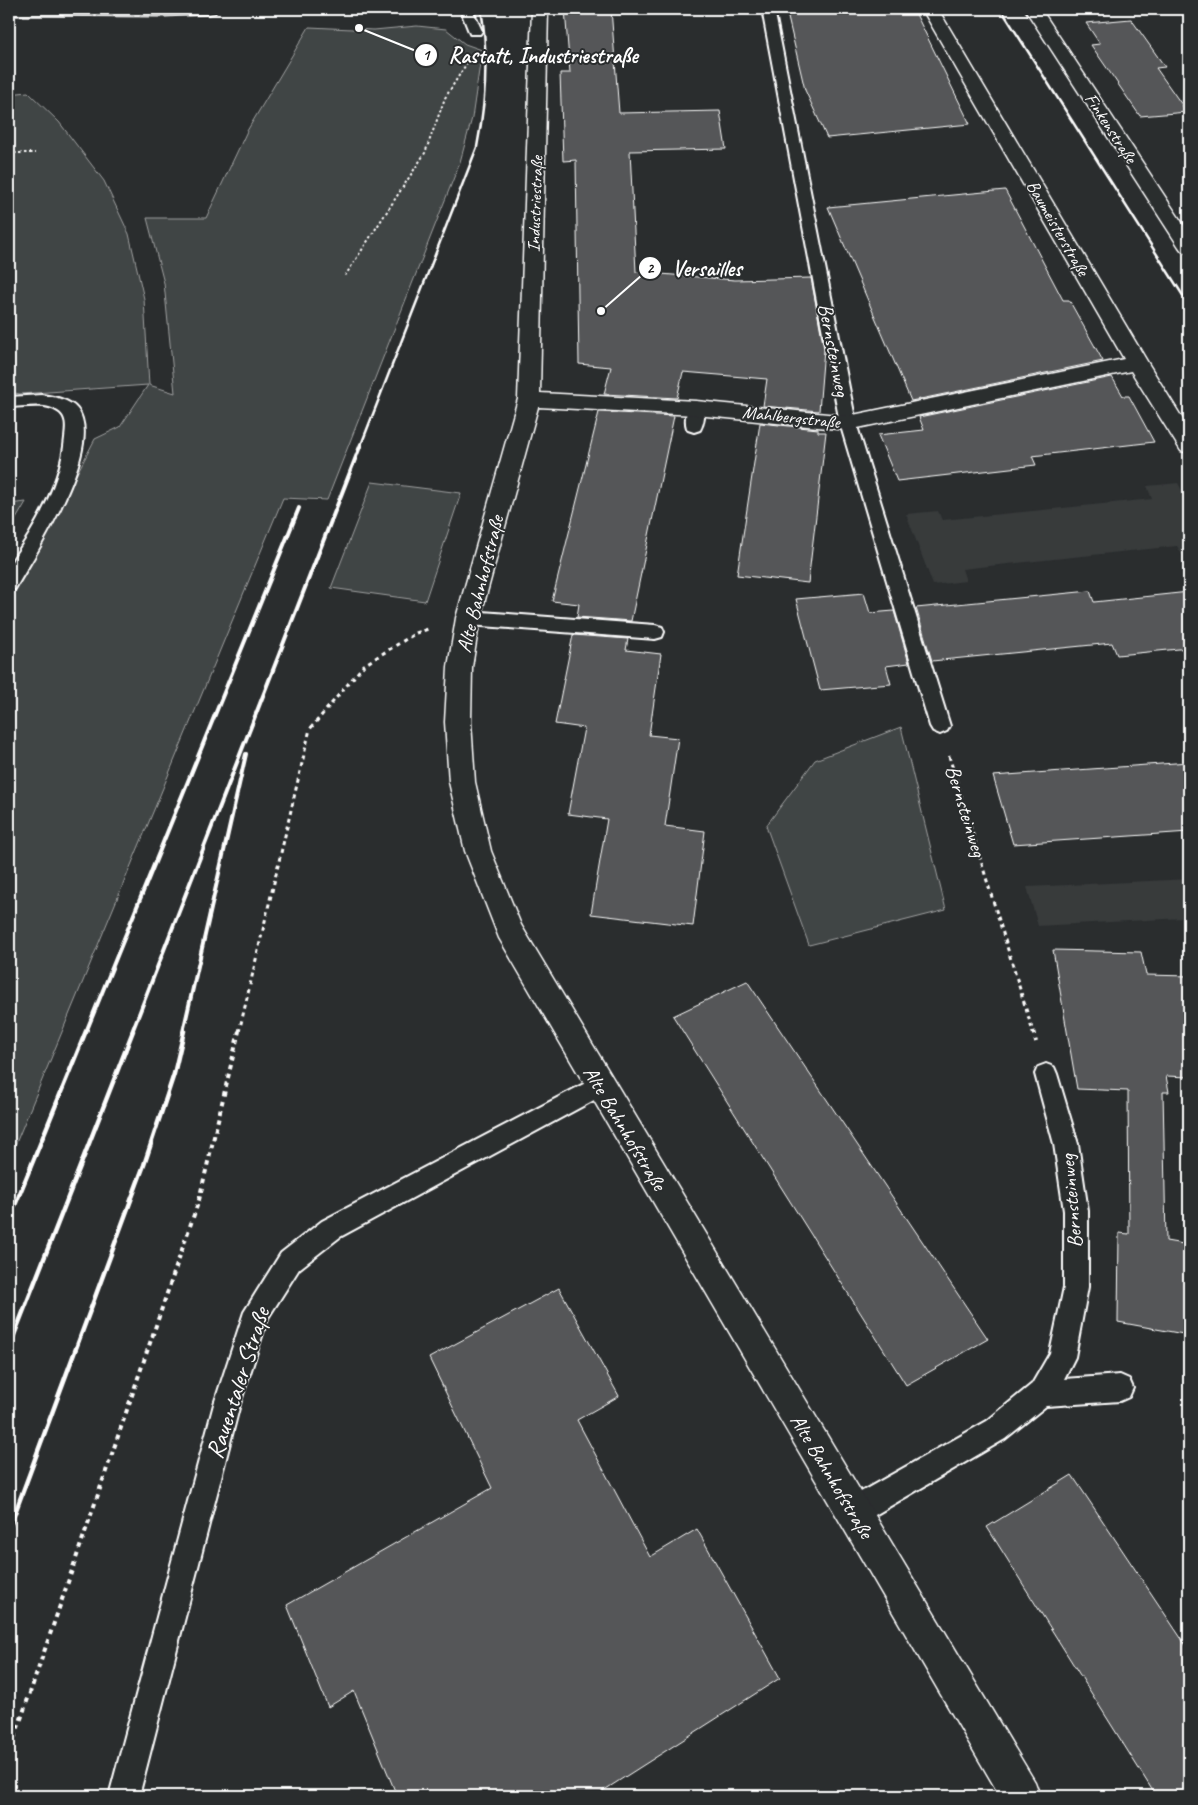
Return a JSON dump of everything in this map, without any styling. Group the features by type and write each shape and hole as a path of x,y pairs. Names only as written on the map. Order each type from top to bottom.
{"street":[{"path":"9,10 208,9"},
{"name":"Industriestraße","path":"530,398 540,9"},
{"name":"Baumeisterstraße","path":"930,9 1137,363 1189,446"},
{"name":"Finkenstraße","path":"1033,9 1189,247"},
{"name":"Mahlbergstraße","path":"530,398 695,417 848,423 1137,363"},
{"name":"Alte Bahnhofstraße","path":"530,398 468,618 460,666 458,722 462,782 478,851 509,930 1021,1796"}],"lane":[{"path":"466,9 475,31"},
{"name":"Bernsteinweg","path":"768,9 848,423 940,726"},
{"path":"9,402 43,401 59,404 70,412 75,427 73,446 60,494 9,584"},
{"path":"468,618 655,632"},
{"name":"Bernsteinweg","path":"853,1512 996,1430 1041,1393 1062,1357 1076,1287 1076,1211 1066,1144 1046,1074"},
{"name":"Rauentaler Straße","path":"124,1796 227,1404 257,1312 290,1261 331,1229 600,1086"},
{"path":"1041,1393 1120,1388"}],"path":[{"path":"345,276 424,153 446,98 464,70 475,45 475,31"},
{"path":"9,153 35,153"},
{"path":"9,1754 199,1200 310,729 364,666 416,633 468,618"},
{"name":"Bernsteinweg","path":"940,726 1046,1074"}],"shaded area":[{"path":"417,26 446,29 465,44 482,50 472,118 460,162 327,500 283,498 9,1160 9,603 95,439 120,427 148,385 20,394 9,392 9,94 28,92 59,122 104,181 129,234 144,299 149,385 175,393 164,283 147,218 206,218 247,131 309,27 374,30"},
{"path":"372,482 461,493 425,601 331,588"},
{"path":"1178,483 1189,504 1189,558 1184,558 1177,546 962,569 966,581 933,585 906,514 938,511 942,520 1152,499 1147,486"},
{"path":"26,502 9,531 9,504"},
{"path":"901,727 946,910 809,945 766,826 815,760"},
{"path":"1189,879 1189,935 1184,918 1038,926 1027,887"}],"building":[{"path":"565,9 611,9 619,113 720,111 726,149 630,151 636,272 735,280 811,278 824,349 819,411 763,406 767,379 683,372 677,398 604,394 611,367 579,364 576,160 563,161 560,73 570,73"},
{"path":"786,9 842,9 843,14 914,10 970,124 827,138 805,90"},
{"path":"1131,19 1165,67 1156,68 1187,112 1140,116 1091,45 1100,44 1086,23"},
{"path":"1005,190 1063,300 1069,300 1103,361 911,401 828,207"},
{"path":"1112,377 1123,396 1129,396 1154,442 1032,456 1036,465 897,481 878,435 924,430 919,417"},
{"path":"599,412 674,416 631,621 577,617 579,604 552,601"},
{"path":"760,423 818,429 818,432 826,432 808,583 737,575"},
{"path":"1090,591 1094,602 1189,592 1189,648 1117,655 1112,643 932,661 916,608"},
{"path":"864,593 870,613 894,611 909,663 886,666 891,684 820,690 796,599"},
{"path":"573,635 628,639 626,650 661,654 649,735 678,738 665,826 705,831 693,926 591,914 607,819 568,814 584,728 555,724"},
{"path":"1189,762 1189,832 1013,844 993,776"},
{"path":"1053,950 1141,952 1146,975 1189,976 1189,1077 1166,1076 1169,1092 1163,1092 1166,1241 1189,1245 1189,1335 1118,1322 1119,1233 1129,1234 1128,1091 1077,1089"},
{"path":"747,981 988,1339 906,1385 673,1016"},
{"path":"559,1288 619,1396 577,1420 650,1557 697,1529 780,1678 595,1796 397,1796 354,1691 328,1707 287,1605 492,1488 429,1358"},
{"path":"1072,1475 1189,1650 1189,1796 1156,1796 987,1527"}],"railway":[{"path":"361,445 477,147 483,113 486,61 481,9"},
{"path":"1001,9 1189,305"},
{"path":"132,1032 361,444"},
{"path":"86,1032 299,508"},
{"path":"183,1032 246,754"},
{"path":"9,1220 86,1031"},
{"path":"9,1348 133,1031"},
{"path":"9,1529 144,1165 174,1074 184,1031"}],"place":[{"name":"Rastatt, Industriestraße","path":"359,28"},
{"name":"Versailles","path":"601,311"}]}
